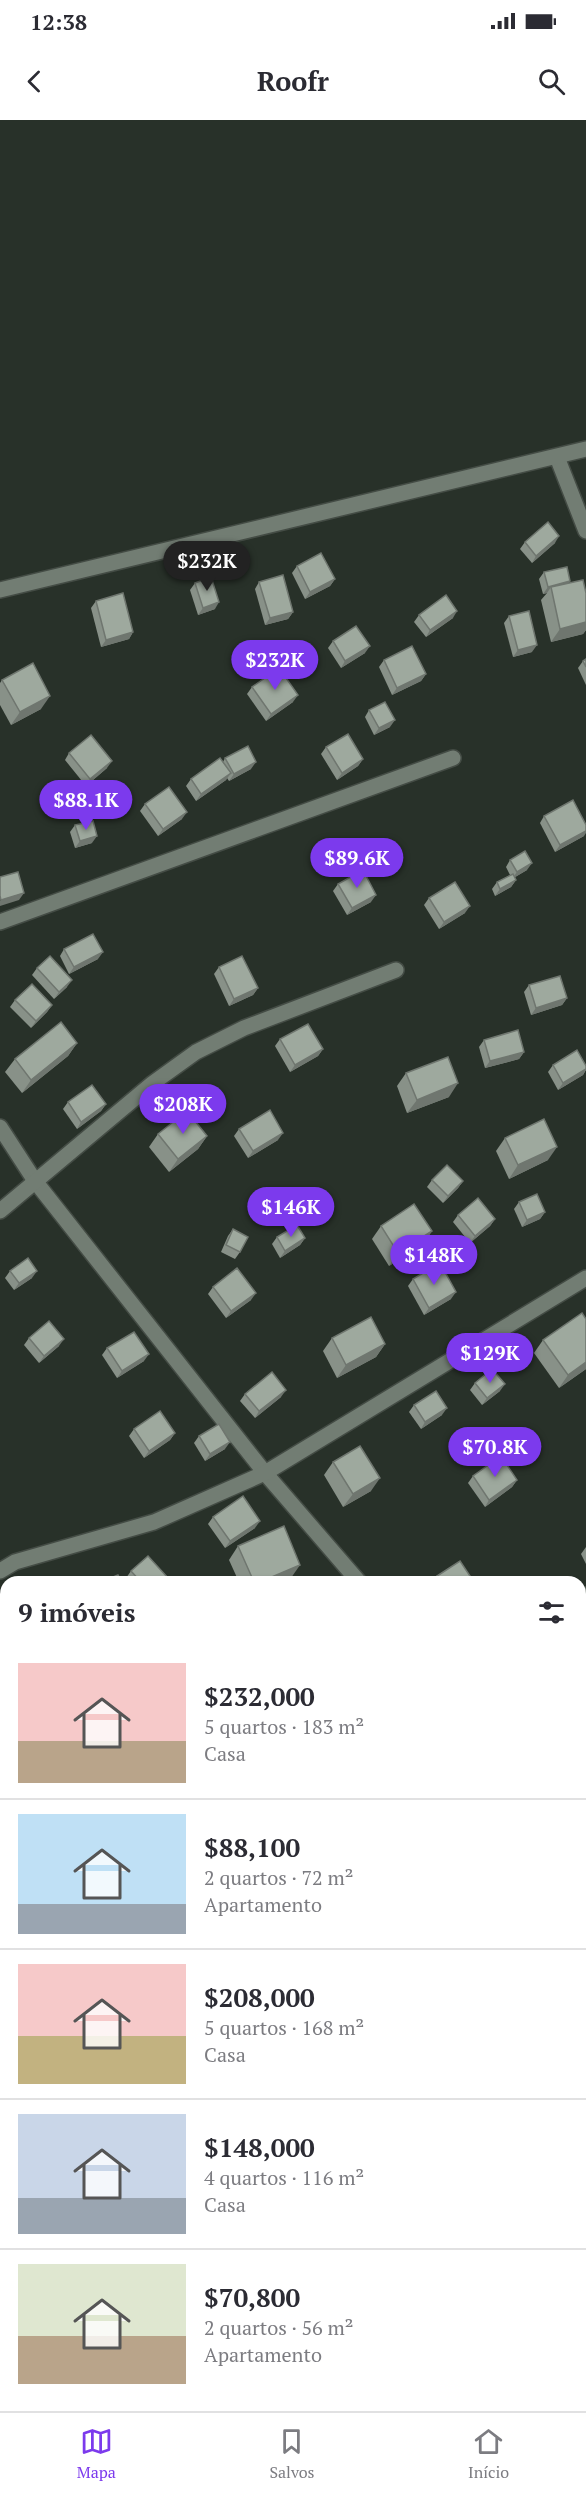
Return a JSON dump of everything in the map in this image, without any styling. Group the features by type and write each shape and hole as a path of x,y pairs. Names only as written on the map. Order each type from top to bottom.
{"street":[{"path":"0,590 586,449"},
{"path":"556,457 586,531"},
{"path":"0,922 453,758"},
{"path":"0,1211 34,1180 153,1083 196,1052 244,1028 396,970"},
{"path":"0,1127 34,1180 265,1473 354,1576"},
{"path":"0,1571 15,1562 79,1546 154,1522 265,1473 586,1278"}],"building":[{"path":"548,522 559,536 536,556 525,542"},
{"path":"321,553 335,579 310,592 297,566"},
{"path":"567,567 570,581 548,587 544,572"},
{"path":"283,575 293,612 270,618 259,582"},
{"path":"211,577 219,602 203,608 195,583"},
{"path":"583,580 586,593 586,622 560,629 551,587"},
{"path":"123,593 133,632 106,640 96,601"},
{"path":"446,595 457,611 430,630 419,615"},
{"path":"529,611 537,645 518,650 509,616"},
{"path":"356,626 370,646 345,661 333,641"},
{"path":"412,646 426,674 397,688 384,660"},
{"path":"33,663 50,696 20,712 2,680"},
{"path":"279,668 298,695 271,714 252,687"},
{"path":"385,702 395,720 379,728 369,710"},
{"path":"348,734 363,759 342,773 326,747"},
{"path":"91,735 112,761 90,779 69,753"},
{"path":"248,746 256,762 234,774 225,758"},
{"path":"220,758 231,773 201,794 191,779"},
{"path":"169,787 187,812 163,829 145,804"},
{"path":"573,800 586,825 586,831 560,845 544,816"},
{"path":"93,821 97,836 80,841 75,825"},
{"path":"525,851 532,863 517,872 510,860"},
{"path":"363,870 376,895 352,908 338,884"},
{"path":"18,872 24,893 1,900 0,877"},
{"path":"513,874 516,880 500,889 497,882"},
{"path":"455,882 470,906 444,922 429,898"},
{"path":"93,934 103,952 74,967 64,949"},
{"path":"50,956 72,980 59,992 37,968"},
{"path":"242,956 258,988 234,999 219,967"},
{"path":"560,976 567,998 536,1008 529,985"},
{"path":"32,984 52,1005 36,1021 15,1000"},
{"path":"61,1022 77,1043 31,1080 15,1059"},
{"path":"308,1024 323,1049 295,1065 280,1039"},
{"path":"518,1030 524,1052 490,1061 484,1040"},
{"path":"577,1050 586,1069 563,1083 553,1065"},
{"path":"448,1057 458,1083 417,1100 406,1073"},
{"path":"92,1085 106,1104 81,1122 68,1102"},
{"path":"270,1110 283,1133 253,1151 239,1129"},
{"path":"187,1111 207,1136 178,1159 158,1134"},
{"path":"544,1119 557,1147 518,1165 505,1138"},
{"path":"447,1165 463,1181 448,1196 432,1180"},
{"path":"537,1194 545,1212 527,1220 519,1202"},
{"path":"478,1198 495,1219 475,1236 458,1215"},
{"path":"414,1204 432,1231 398,1253 381,1226"},
{"path":"297,1225 305,1238 285,1251 277,1237"},
{"path":"233,1229 248,1237 240,1252 226,1245"},
{"path":"28,1258 37,1271 19,1283 10,1271"},
{"path":"440,1263 456,1292 429,1308 413,1279"},
{"path":"237,1268 256,1293 231,1311 213,1287"},
{"path":"582,1313 586,1319 586,1362 568,1375 543,1340"},
{"path":"371,1317 385,1344 346,1365 332,1338"},
{"path":"49,1321 64,1339 44,1356 29,1338"},
{"path":"134,1332 149,1354 122,1371 107,1348"},
{"path":"492,1369 505,1384 487,1398 475,1383"},
{"path":"272,1372 286,1390 259,1411 245,1394"},
{"path":"436,1391 447,1408 425,1422 414,1405"},
{"path":"160,1411 175,1433 149,1451 134,1429"},
{"path":"219,1424 230,1442 210,1454 199,1436"},
{"path":"360,1446 380,1478 353,1494 333,1462"},
{"path":"501,1456 517,1480 489,1500 473,1476"},
{"path":"243,1496 260,1521 230,1541 213,1517"},
{"path":"284,1526 300,1565 274,1576 251,1576 238,1546"},
{"path":"148,1556 166,1576 136,1576 131,1571"},
{"path":"460,1561 470,1576 437,1576"}]}
